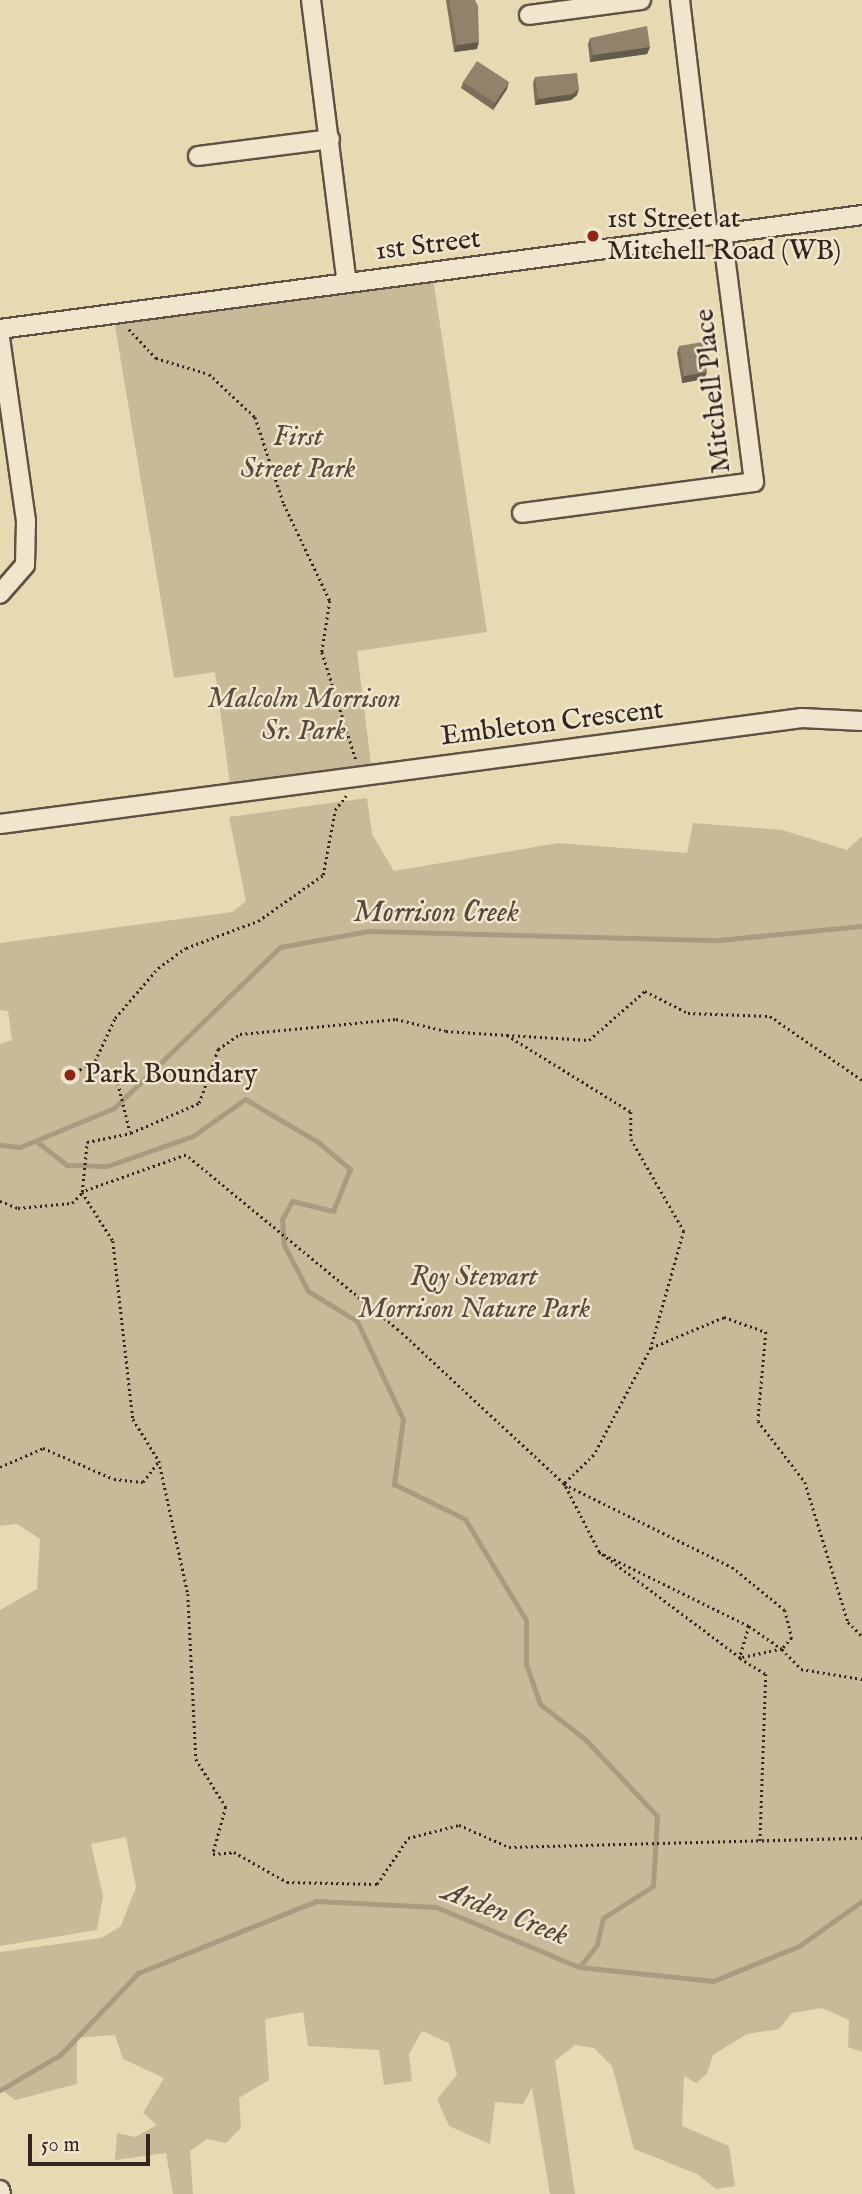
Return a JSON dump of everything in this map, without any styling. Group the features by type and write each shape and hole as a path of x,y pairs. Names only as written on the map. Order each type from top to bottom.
{"street":[{"path":"311,0 347,283"},
{"path":"529,15 641,0"},
{"path":"680,0 715,234"},
{"path":"198,156 330,139"},
{"name":"1st Street","path":"0,330 862,215"},
{"name":"Mitchell Place","path":"522,513 754,482 715,234"},
{"path":"0,330 26,521 24,565 0,594"},
{"name":"Embleton Crescent","path":"0,824 802,718 862,721"}],"path":[{"path":"70,1075 95,1061 115,1018 158,968 186,947 258,921 323,875 335,810 361,776 322,652 330,601 284,504 255,417 209,374 156,358 115,314"},
{"path":"862,1080 770,1016 688,1013 645,991 589,1040 446,1031 396,1018 240,1034 218,1049 199,1103 131,1133 87,1142 82,1192 113,1241 133,1419 159,1461 188,1594 196,1759 226,1807 213,1854 234,1852 287,1882 377,1884 408,1838 459,1825 509,1846 760,1845 862,1838"},
{"path":"507,1035 631,1112 631,1139 684,1231 651,1348 594,1455 564,1485"},
{"path":"95,1061 119,1083 131,1133"},
{"path":"0,1201 18,1208 72,1203 82,1192 186,1155 398,1330 564,1485 732,1567 785,1610 792,1638 782,1649 740,1658"},
{"path":"651,1348 724,1317 766,1332 758,1421 806,1482 848,1622 862,1636"},
{"path":"0,1467 43,1448 114,1479 142,1482 159,1461"},
{"path":"564,1485 598,1552 740,1658 766,1674 760,1845"},
{"path":"598,1552 749,1626 782,1649 801,1669 862,1679"},
{"path":"740,1658 749,1626"}],"green space":[{"name":"First Street Park","path":"432,272 487,632 357,651 371,764 230,784 215,672 174,678 113,314"},
{"name":"Roy Stewart Morrison Nature Park","path":"367,798 372,834 394,871 558,843 687,853 693,823 782,830 847,850 862,836 862,2052 848,2047 849,2020 822,2008 792,2013 779,2029 747,2034 713,2055 707,2074 696,2083 684,2076 682,2126 729,2146 735,2186 716,2189 697,2174 634,2149 612,2066 594,2048 575,2045 555,2061 575,2194 550,2194 532,2088 523,2104 495,2102 490,2144 449,2126 437,2099 457,2075 449,2043 422,2031 409,2054 412,2081 384,2085 379,2050 308,2046 303,2012 265,2019 269,2080 239,2098 241,2128 226,2143 207,2139 190,2151 193,2194 173,2194 166,2153 115,2160 117,2133 135,2137 157,2125 143,2113 164,2078 123,2059 115,2035 77,2038 77,2084 15,2100 0,2088 0,1952 101,1938 121,1926 136,1887 126,1837 91,1844 103,1896 97,1930 0,1946 0,1610 37,1589 40,1539 17,1524 0,1526 0,1044 12,1040 8,1011 0,1010 0,943 232,912 246,901 229,817"}],"building":[{"path":"449,0 475,0 478,6 479,42 457,45"},
{"path":"647,26 650,47 593,55 590,38"},
{"path":"477,61 509,82 495,103 463,82"},
{"path":"577,73 579,89 573,94 538,99 535,77"},
{"path":"703,342 707,372 684,376 679,346"}],"waterway":[{"name":"Morrison Creek","path":"0,1145 20,1147 114,1108 280,947 369,931 719,940 862,926"},
{"path":"36,1141 67,1165 107,1166 193,1136 245,1099 318,1142 350,1169 333,1211 292,1201 282,1219 284,1245 308,1291 357,1321 403,1419 394,1484 465,1519 526,1620 526,1664 540,1704 586,1740 657,1816 653,1886 603,1918 597,1945 579,1967"},
{"name":"Arden Creek","path":"0,2090 60,2055 138,1973 316,1901 436,1907 579,1967 713,1981 799,1946 862,1901"}],"place":[{"name":"1st Street at Mitchell Road (WB)","path":"593,236"},
{"name":"Park Boundary","path":"70,1075"}],"park label":[{"name":"Malcolm Morrison Sr. Park","path":"304,716"}]}
